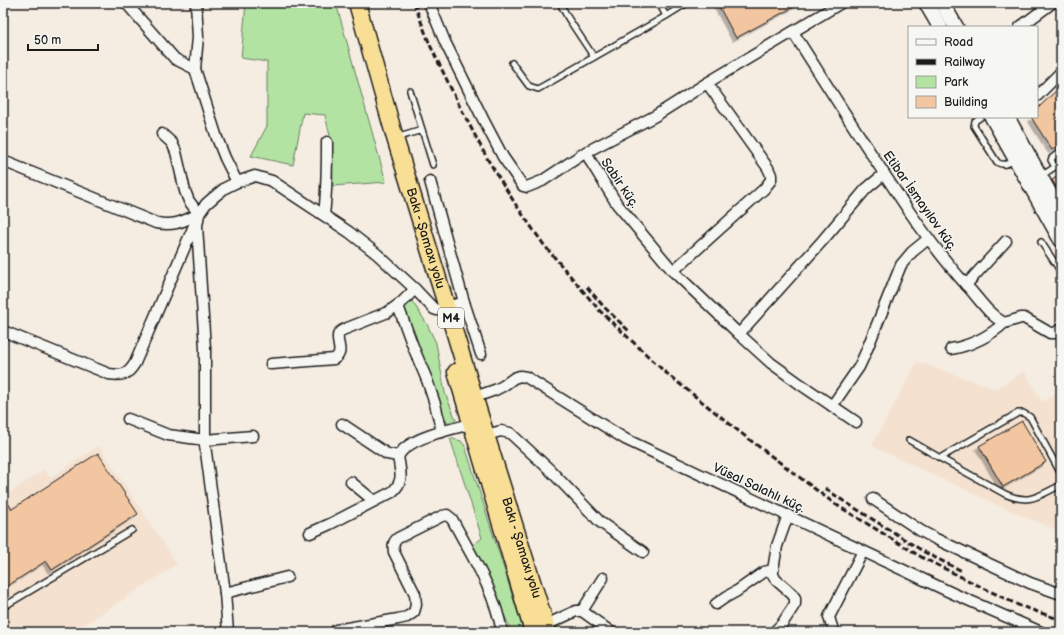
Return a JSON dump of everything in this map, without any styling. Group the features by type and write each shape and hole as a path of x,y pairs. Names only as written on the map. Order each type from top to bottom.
{"highway":[{"name":"Bakı - Şamaxı yolu","path":"345,3 385,141 442,308 475,397 542,630"},
{"name":"Bakı - Şamaxı yolu","path":"357,3 442,308 471,424 542,630"}],"main road":[{"path":"926,3 939,26"},
{"path":"942,3 955,26"},
{"path":"993,118 1061,240"},
{"path":"1011,119 1061,214"}],"street":[{"path":"126,3 175,59 195,70"},
{"path":"196,3 198,37 195,70 217,138 237,182"},
{"path":"429,3 445,42 483,119 503,157 523,186 527,187 542,181 586,152"},
{"name":"Sabir küç.","path":"841,3 707,83 655,116 586,152 617,204 673,271 771,363 856,422"},
{"path":"1021,26 1052,3"},
{"name":"Etibar İsmayılov küç.","path":"793,32 884,174 928,239 939,254 994,316 1004,323"},
{"path":"1038,95 1061,72"},
{"path":"673,271 764,189 771,180 771,175 768,168 707,83"},
{"path":"162,134 172,144 176,152 185,191 189,201 199,214 197,226 205,348 205,440 207,466 225,594 228,632"},
{"path":"324,215 328,171 327,142"},
{"path":"3,161 156,223 177,223 199,214"},
{"path":"739,334 823,240 866,189 884,174"},
{"path":"3,331 109,374 124,375 130,371 135,363 199,214 206,204 226,188 237,182 255,176 272,181 355,236 415,289 434,309 464,302"},
{"path":"430,180 480,354"},
{"path":"832,406 865,354 901,265 912,252 928,239"},
{"path":"966,285 1006,240"},
{"path":"271,364 337,357 339,353 338,336 340,333 345,329 388,312 398,306 415,289"},
{"path":"398,306 436,404 442,432"},
{"path":"952,349 978,340 1004,323 1021,318 1024,318 1050,333 1055,333 1061,329"},
{"name":"Vüsal Salahlı küç.","path":"475,397 496,390 514,378 520,376 526,377 625,439 952,593 1041,632"},
{"path":"128,419 168,435 205,440 252,436"},
{"path":"342,424 387,454 398,456"},
{"path":"310,533 392,492 398,487 401,477 398,456 412,443 426,437 471,424"},
{"path":"486,434 501,431 510,433 600,522 643,552"},
{"path":"351,482 374,501"},
{"path":"873,499 921,531 936,539 1030,583 1061,594"},
{"path":"336,630 407,617 414,612 416,605 415,594 394,552 394,541 442,516 447,515 452,519 487,585 496,608 502,632"},
{"path":"774,632 795,604 795,598 792,594 776,580 773,575 777,546 788,515"},
{"path":"834,632 829,617 863,551"},
{"path":"716,604 764,572 773,570"},
{"path":"225,594 287,577"},
{"path":"582,611 603,578"},
{"path":"542,630 576,611 582,611 611,632"}],"lane":[{"path":"560,3 568,18 594,57"},
{"path":"659,3 666,16"},
{"path":"512,63 529,86 538,89 687,3"},
{"path":"410,91 433,165"},
{"path":"980,118 975,121 974,126 997,162 1000,165 1016,160"},
{"path":"395,138 422,130"},
{"path":"1055,167 1051,160 1061,151"},
{"path":"1040,176 1061,163"},
{"path":"1041,242 1059,264 1061,272"},
{"path":"940,458 1018,413 1023,413 1030,417 1061,474"},
{"path":"909,440 1014,498 1022,500 1030,499 1061,485"},
{"path":"3,607 132,530"}],"shaded area":[{"path":"917,362 997,389 1024,371 1042,402 1061,390 1061,532 1009,510 872,446"},
{"path":"99,446 177,564 73,632 3,632 3,497 44,470 50,478"}],"green space":[{"path":"246,3 336,3 386,182 333,186 332,144 325,115 303,113 293,165 251,156 267,126 267,62 241,58"},
{"path":"412,301 427,324 436,343 445,393 456,420 447,423 402,310"},
{"path":"450,438 461,441 465,446 524,632 512,632 472,546 482,538"}],"building":[{"path":"717,3 801,3 736,38"},
{"path":"1061,86 1061,144 1052,150 1032,118 1038,118 1038,108"},
{"path":"1061,174 1061,195 1052,180"},
{"path":"1022,421 1046,462 1003,487 979,446"},
{"path":"98,453 138,514 52,570 46,561 3,589 3,496 12,509"}],"railway":[{"path":"414,3 430,45 488,160 516,205 544,245 600,311 665,372 746,437 835,504 923,558 1018,605 1061,620"},
{"path":"587,287 604,307 630,332"},
{"path":"825,488 926,553 962,571"}]}
